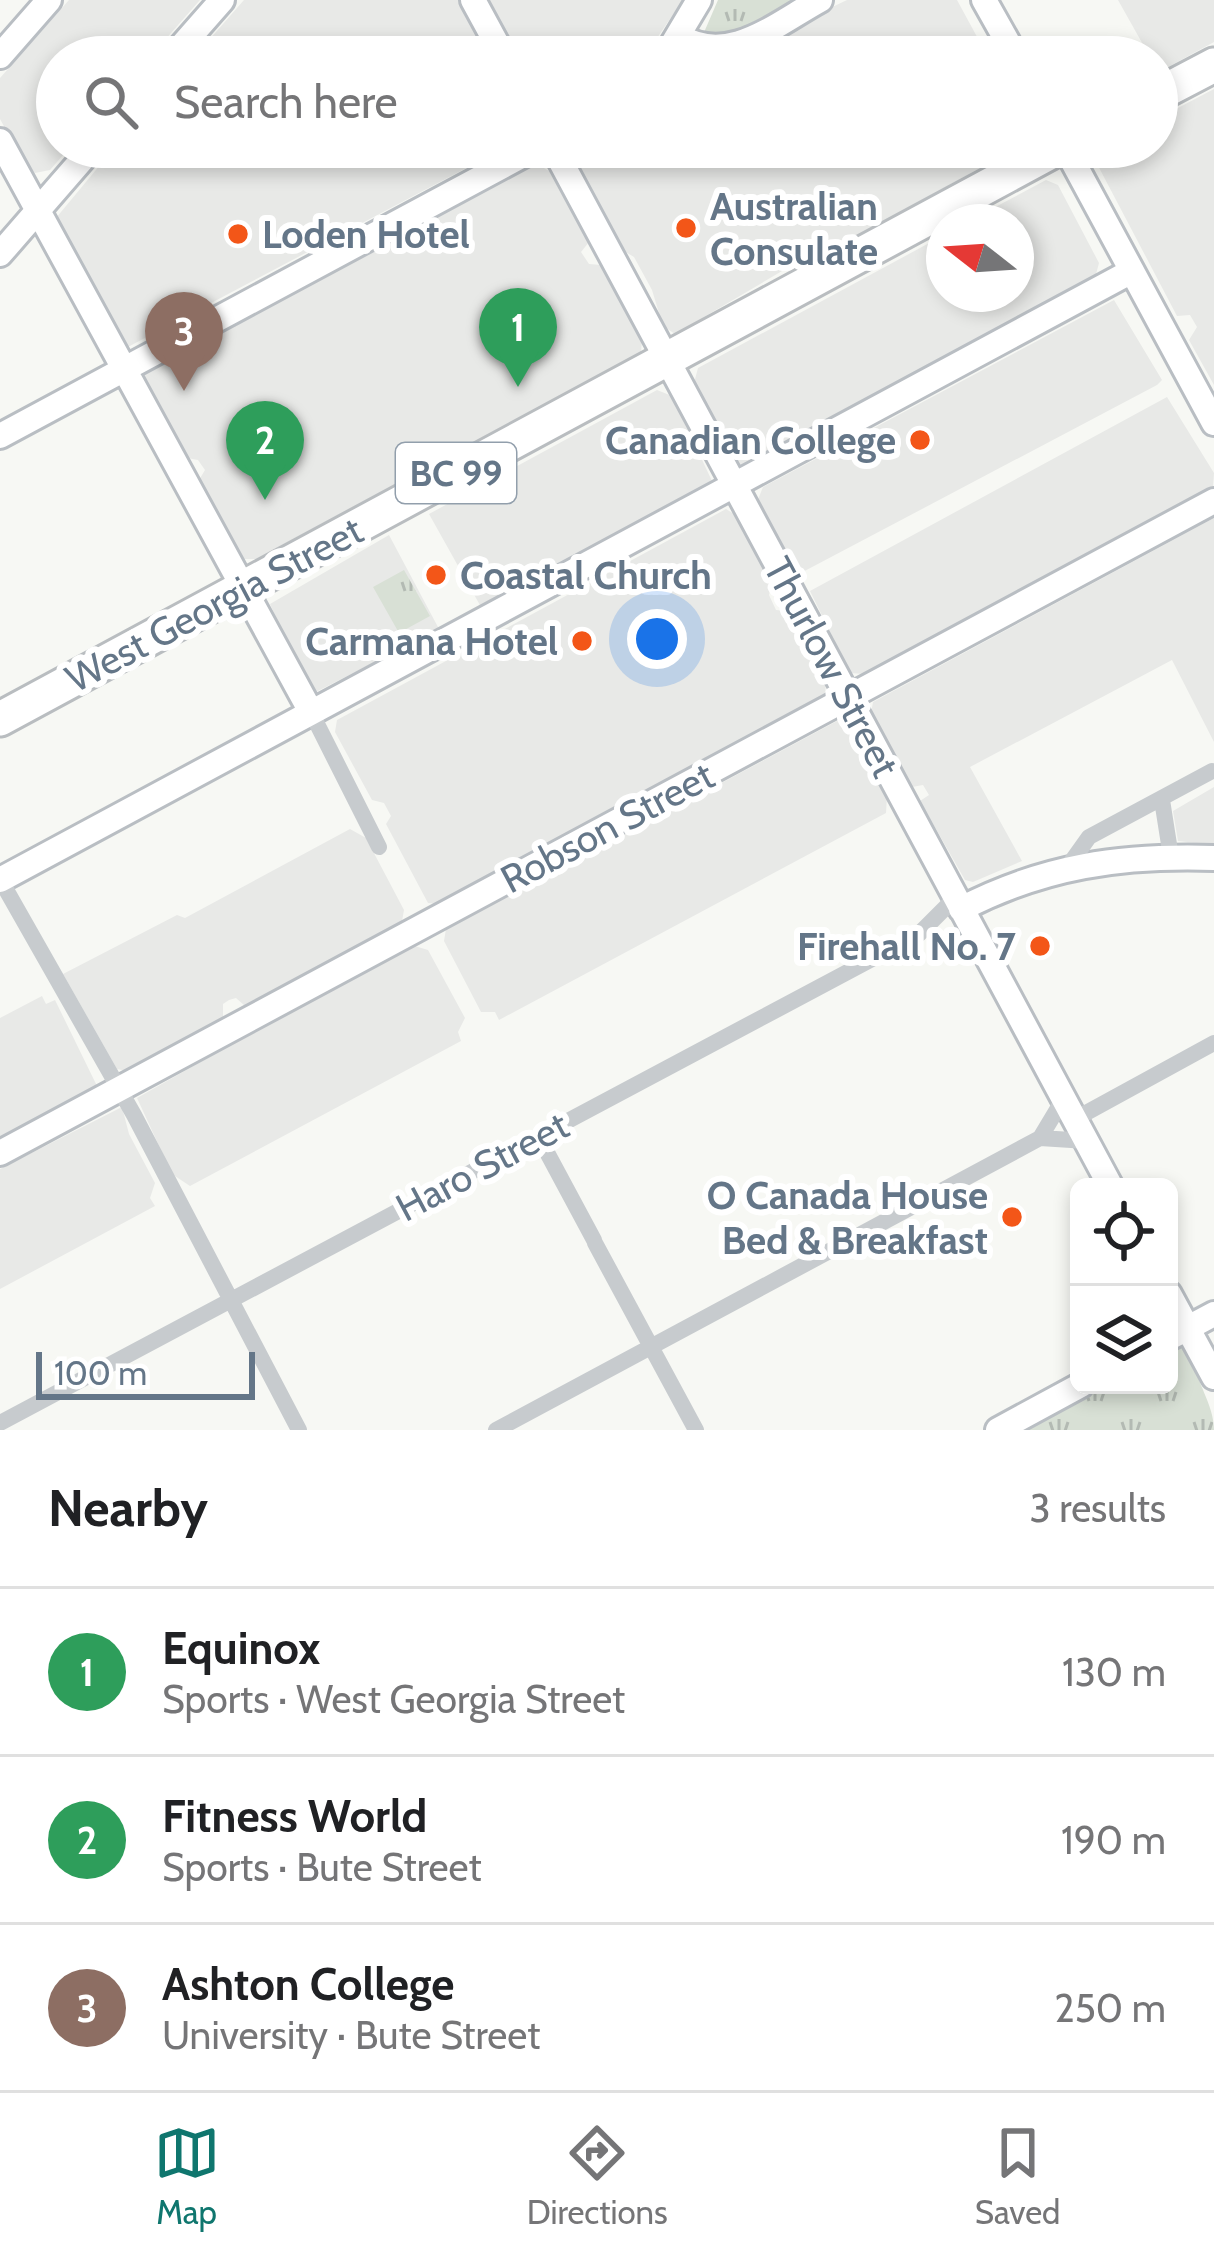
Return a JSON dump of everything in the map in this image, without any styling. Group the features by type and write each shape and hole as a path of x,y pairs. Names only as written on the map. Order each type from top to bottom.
{"highway":[{"path":"1178,84 1214,65"},
{"name":"West Georgia Street","path":"0,719 1024,168"}],"main road":[{"path":"0,56 49,0"},
{"path":"190,36 222,0"},
{"path":"473,0 493,36"},
{"path":"678,36 699,0"},
{"path":"750,36 820,0"},
{"path":"985,0 1005,36"},
{"path":"0,141 311,712"},
{"path":"0,254 75,168"},
{"path":"0,436 499,168"},
{"name":"Thurlow Street","path":"564,168 1106,1178"},
{"path":"1075,168 1214,423"},
{"path":"0,880 1132,271"},
{"name":"Robson Street","path":"0,1153 1214,501"},
{"path":"1069,865 1214,857"},
{"name":"Haro Street","path":"958,904 1069,865"},
{"path":"1214,1314 1178,1333 1214,1377"},
{"path":"998,1430 1070,1391"}],"street":[{"path":"311,712 379,847"},
{"name":"Haro Street","path":"1069,865 1089,837 1212,771"},
{"path":"1162,800 1171,856"},
{"path":"0,880 116,1091 134,1115 299,1430"},
{"name":"Haro Street","path":"0,1423 919,934 958,904"},
{"path":"496,1430 1214,1043"},
{"path":"1040,1138 1075,1119"},
{"path":"543,1145 696,1430"}],"shaded area":[{"path":"69,0 200,0 168,36 37,36"},
{"path":"244,0 458,0 477,36 212,36"},
{"path":"488,0 683,0 658,36 508,36"},
{"path":"847,0 957,0 977,36 771,36"},
{"path":"1118,0 1214,0 1214,42 1178,62 1178,36 1138,36"},
{"path":"36,37 36,168 50,170 35,173 23,161 0,119 0,78"},
{"path":"1214,89 1214,385 1189,340 1197,327 1190,315 1177,316 1099,168 1178,168 1178,108"},
{"path":"98,168 466,168 126,348 56,218"},
{"path":"529,168 549,171 589,242 581,252 589,264 601,265 642,340 641,352 256,559 244,559 199,480 205,470 198,460 187,458 164,425 141,385 140,371"},
{"path":"578,168 980,168 811,261 806,257 675,334 663,326 652,290 634,257 624,251"},
{"path":"1046,180 1058,185 1099,263 1095,278 1034,311 1034,204 1001,204"},
{"path":"926,245 926,312 1032,312 750,464 739,465 694,383 698,368"},
{"path":"1114,300 1162,380 1157,385 797,575 757,502 763,487"},
{"path":"657,390 672,396 712,481 481,607 429,514"},
{"path":"1167,397 1214,473 1213,487 864,674 850,673 810,591"},
{"path":"726,509 734,514 772,584 769,595 776,610 787,611 826,682 825,695 437,904 428,903 386,824 391,816 384,803 372,800 335,732 337,720"},
{"path":"1214,518 1214,742 1172,660 970,767 1022,861 973,882 965,880 920,801 929,795 923,785 912,787 871,713 873,702"},
{"path":"389,535 439,629 316,692 307,686 270,604"},
{"path":"837,721 849,726 887,796 886,813 499,1020 495,1012 481,1012 444,941 447,923 523,882 537,882"},
{"path":"1214,787 1214,845 1178,841 1173,811"},
{"path":"350,829 366,838 404,910 401,927 245,1006 236,998 229,1000 223,1004 223,1019 127,1071 117,1069 63,974 177,915 185,918"},
{"path":"408,944 428,950 465,1018 458,1032 461,1041 190,1186 172,1174 137,1098"},
{"path":"42,996 46,1004 55,1000 97,1086 0,1139 0,1018"},
{"path":"122,1107 129,1134 155,1183 150,1198 155,1206 0,1289 0,1169"}],"green space":[{"path":"718,0 796,0 731,36 702,36"},
{"path":"404,570 430,616 399,633 373,587"},
{"path":"1178,1346 1186,1347 1195,1359 1214,1430 1018,1430 1084,1394 1178,1394"}],"place":[{"name":"Australian Consulate","path":"686,228"},
{"name":"Loden Hotel","path":"238,234"},
{"name":"Equinox","path":"518,387"},
{"name":"Ashton College","path":"184,391"},
{"name":"Canadian College","path":"920,440"},
{"name":"Fitness World","path":"265,500"},
{"name":"Coastal Church","path":"436,575"},
{"name":"Carmana Hotel","path":"582,641"},
{"name":"Firehall No. 7","path":"1040,946"},
{"name":"O Canada House Bed & Breakfast","path":"1012,1217"}]}
